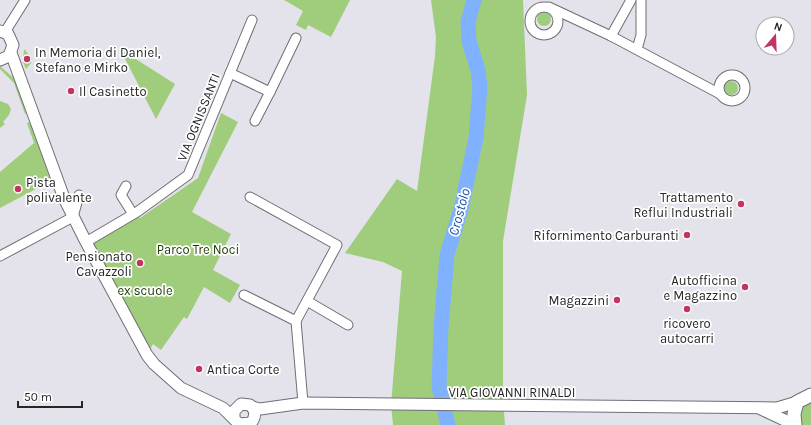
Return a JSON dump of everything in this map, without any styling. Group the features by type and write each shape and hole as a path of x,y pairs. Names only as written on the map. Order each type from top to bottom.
{"main road":[{"path":"795,425 794,414 798,402 811,395"}],"street":[{"path":"25,0 2,32 12,41 5,58 21,76 58,184 86,242 154,364 181,388 212,402 245,422"},
{"path":"611,36 631,0"},
{"path":"637,49 641,31 641,0"},
{"path":"572,17 564,19 552,32 547,34 538,33 531,27 530,17 535,9 544,6 549,7 572,17 637,49 705,86 720,94 726,100 735,101 742,96 745,88 741,80 733,76 725,77 719,84 705,86"},
{"path":"549,7 556,12 557,25"},
{"name":"VIA OGNISSANTI","path":"86,242 133,214 188,175 252,20"},
{"path":"255,121 296,38"},
{"name":"VIA OGNISSANTI","path":"230,73 270,92"},
{"path":"719,84 720,94"},
{"path":"126,186 121,195 133,214"},
{"path":"0,256 73,217 79,195"},
{"path":"250,197 337,246 296,321 302,403"},
{"path":"244,295 296,321"},
{"path":"307,301 348,325"},
{"path":"212,402 238,405 244,403 252,407 270,408"},
{"name":"VIA GIOVANNI RINALDI","path":"270,408 284,404 302,403 413,406 755,406 777,408 798,402"},
{"path":"238,405 234,411 245,422"},
{"name":"VIA GIOVANNI RINALDI","path":"755,406 795,425"},
{"path":"245,422 255,414 252,407"},
{"path":"245,422 270,408"}],"green space":[{"path":"284,0 350,0 331,37 308,25 306,30 296,25 303,11"},
{"path":"431,0 523,0 527,95 503,241 503,399 505,425 393,425 391,405 402,271 383,262 345,253 397,179 417,191 435,56 436,37"},
{"path":"544,12 549,14 551,19 549,24 544,26 539,24 537,19 539,14"},
{"name":"In Memoria di Daniel, Stefano e Mirko","path":"24,49 32,58 31,63 26,69 23,62"},
{"path":"120,49 175,84 156,119"},
{"path":"0,66 16,80 26,113 25,114 14,83 0,69"},
{"path":"731,81 736,83 738,88 736,93 731,95 726,93 724,88 726,83"},
{"path":"0,101 8,104 11,109 9,115 3,122 5,124 0,128"},
{"path":"221,113 238,122 192,212 231,234 213,270 240,285 230,303 204,287 187,319 184,317 161,350 153,344 147,355 86,242 137,212 140,218 198,178"},
{"path":"30,122 51,181 0,208 0,172 34,143 27,123"},
{"path":"811,395 811,425 795,425 755,406 777,408"}],"waterway":[{"name":"Crostolo","path":"448,425 439,387 441,327 447,255 461,209 476,138 480,87 478,70 469,41 468,22 474,0"}],"place":[{"name":"In Memoria di Daniel, Stefano e Mirko","path":"27,59"},
{"name":"Il Casinetto","path":"71,91"},
{"name":"Pista polivalente","path":"18,189"},
{"name":"Trattamento Reflui Industriali","path":"741,204"},
{"name":"Rifornimento Carburanti","path":"687,235"},
{"name":"Pensionato Cavazzoli","path":"140,263"},
{"name":"Autofficina e Magazzino","path":"745,287"},
{"name":"Magazzini","path":"617,300"},
{"name":"ricovero autocarri","path":"687,309"},
{"name":"Antica Corte","path":"199,369"}],"park label":[{"name":"Parco Tre Noci","path":"198,249"},
{"name":"ex scuole","path":"145,290"}]}
